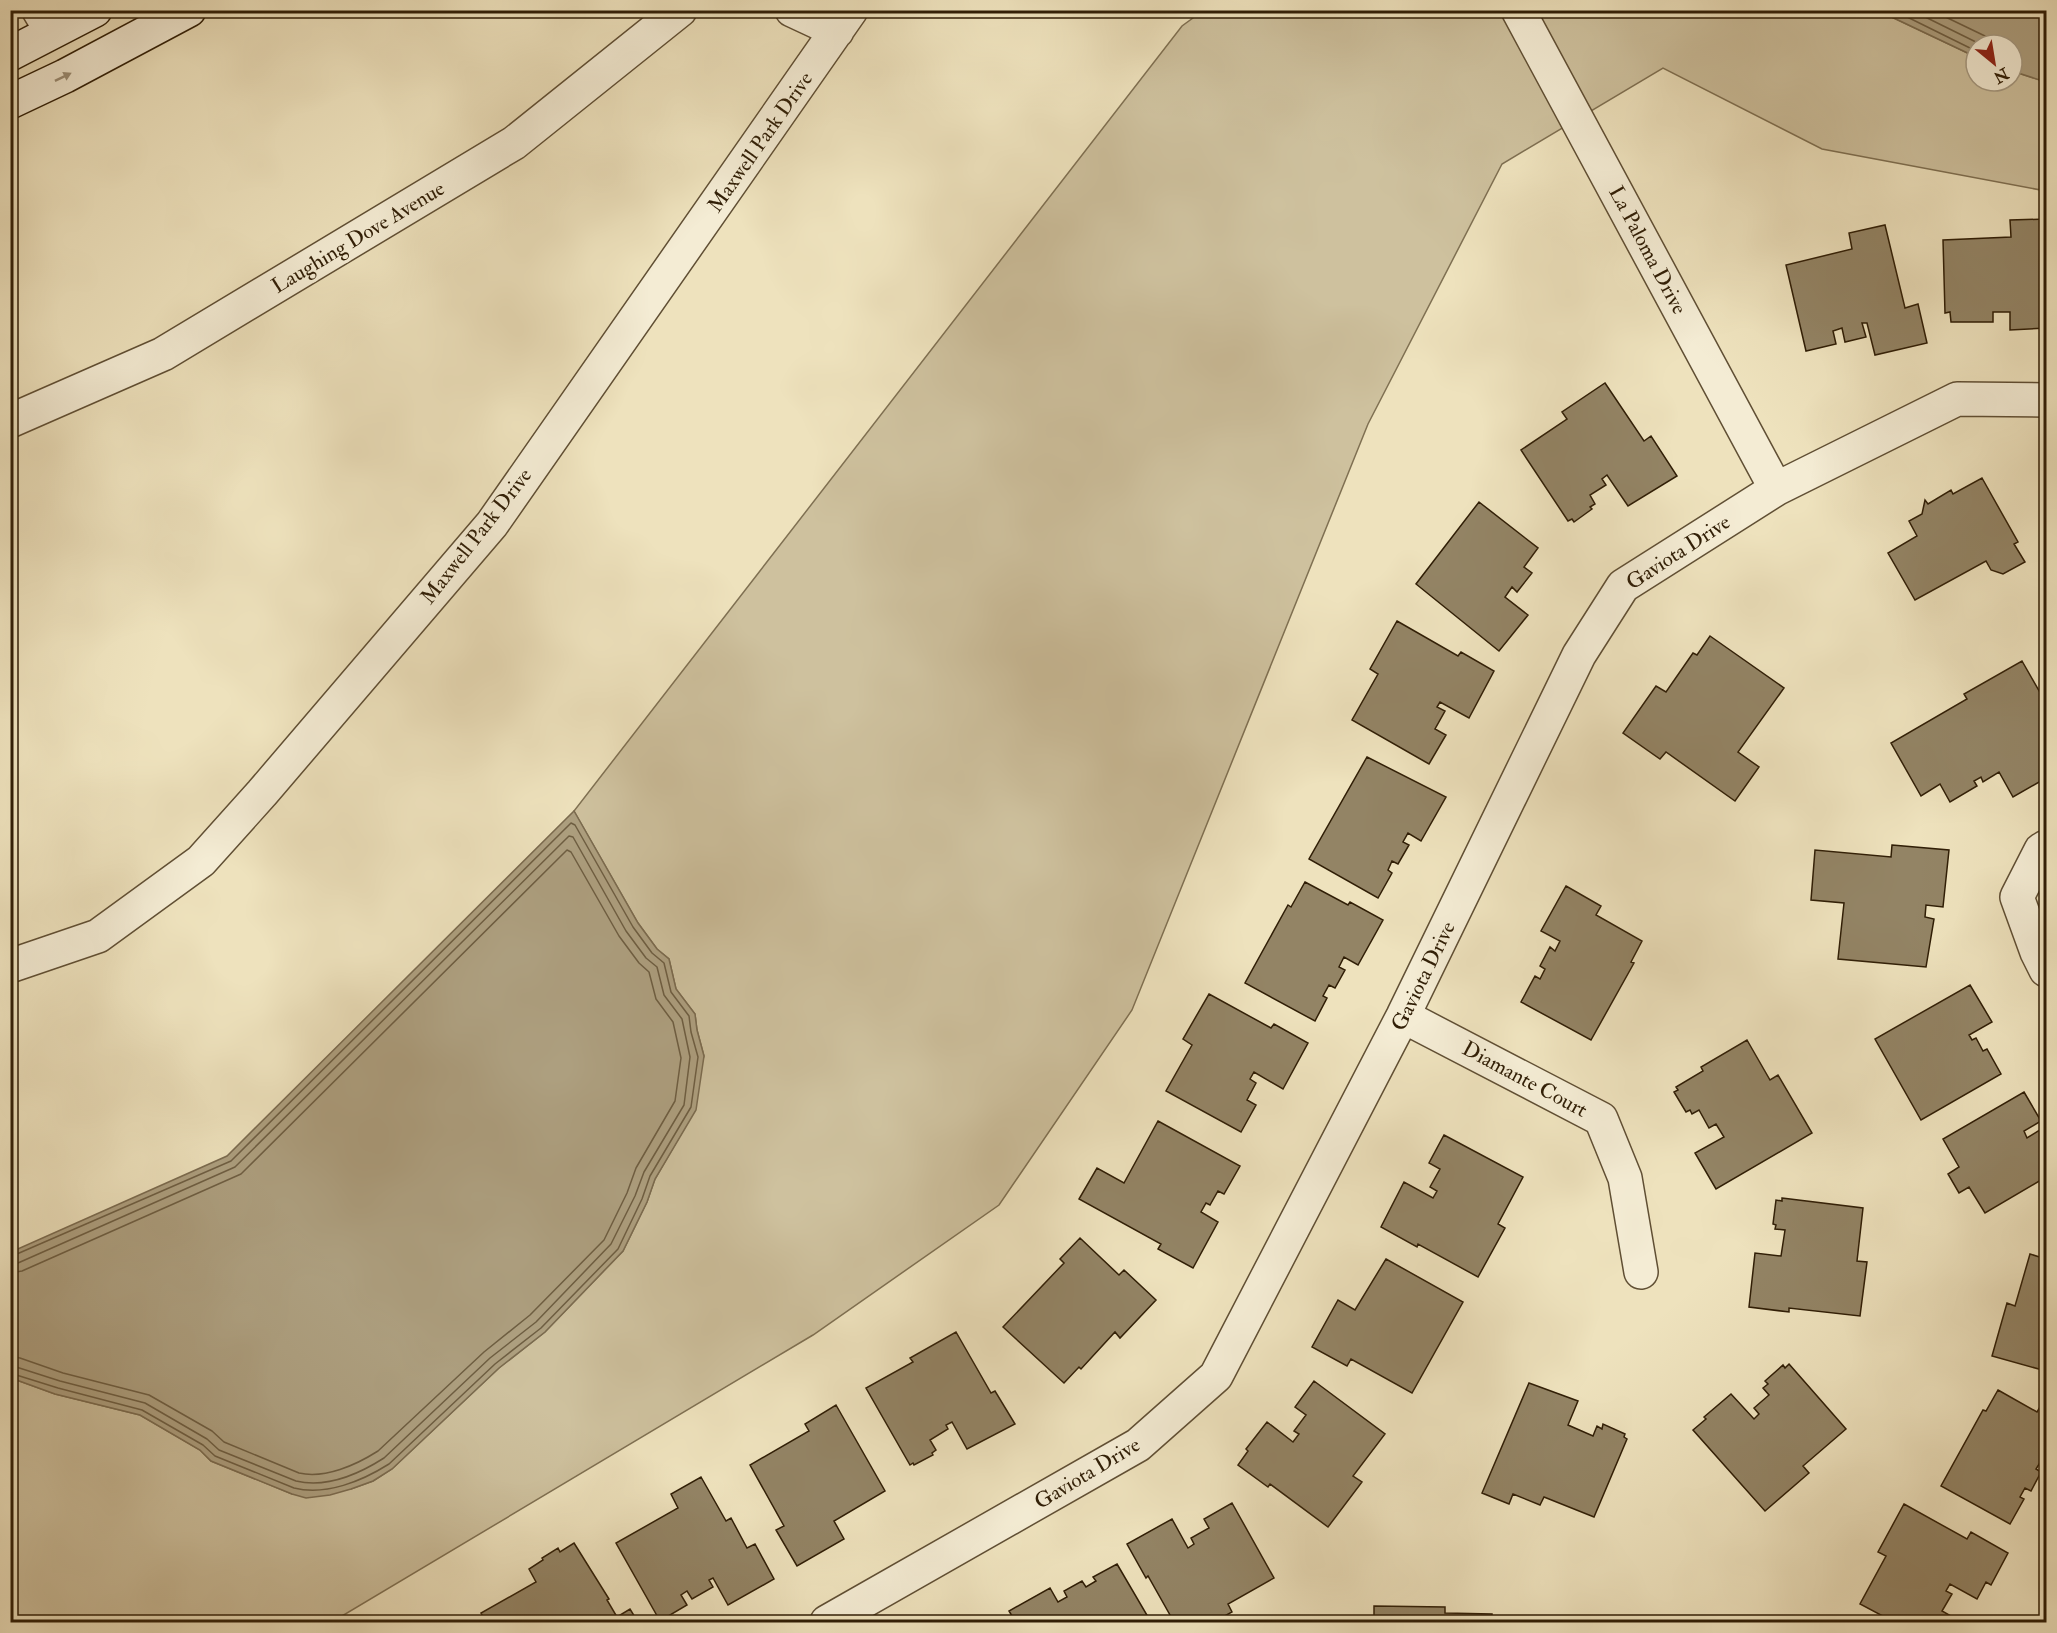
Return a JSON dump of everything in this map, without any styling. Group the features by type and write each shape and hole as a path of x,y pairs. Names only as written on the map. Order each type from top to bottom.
{"street":[{"path":"10,54 38,24 94,10"},
{"path":"10,102 65,76 189,10"},
{"name":"Laughing Dove Avenue","path":"10,421 163,354 514,143 680,10"},
{"path":"792,10 844,21"},
{"name":"La Paloma Drive","path":"1518,10 1776,489"},
{"name":"Maxwell Park Drive","path":"10,966 98,936 201,861 262,793 492,524 844,21"},
{"name":"Gaviota Drive","path":"827,1623 1138,1445 1216,1376 1403,1016 1579,655 1623,586 1776,489 1957,399 2046,400"},
{"path":"2046,847 2041,850 2017,897 2046,970"},
{"name":"Diamante Court","path":"1403,1016 1601,1119 1625,1178 1641,1272"}],"shaded area":[{"path":"1204,10 1879,11 1964,51 1964,93 2024,93 2024,75 2046,82 2046,191 1822,149 1663,68 1502,164 1368,424 1132,1010 999,1205 813,1335 332,1622 11,1622 11,1378 55,1394 140,1415 200,1450 211,1461 292,1494 351,1489 373,1481 392,1469 499,1368 545,1332 623,1251 647,1202 655,1179 681,1134 704,1056 695,1014 676,989 669,959 657,949 638,923 574,811 1182,26"}],"water":[{"path":"1879,11 2046,11 2046,82 2024,75 2024,33 1964,33 1964,51"},
{"path":"574,811 638,923 657,949 669,959 676,989 695,1014 704,1056 696,1110 655,1179 647,1202 623,1251 545,1332 499,1368 392,1469 373,1481 351,1489 306,1498 211,1461 200,1450 140,1415 55,1394 11,1378 11,1252 227,1156"}],"building":[{"path":"2046,219 2046,328 2010,330 2010,312 1993,312 1993,322 1951,322 1950,312 1945,313 1943,240 2011,237 2010,220"},
{"path":"1885,225 1905,308 1918,304 1927,343 1875,355 1867,323 1862,323 1866,337 1845,342 1842,328 1833,331 1836,344 1806,351 1786,265 1852,249 1849,233"},
{"path":"1605,383 1644,441 1651,436 1677,476 1628,506 1607,475 1602,479 1606,485 1590,495 1595,504 1590,507 1592,509 1574,522 1572,519 1568,521 1521,450 1567,419 1562,412"},
{"path":"1982,478 2018,542 2014,544 2025,562 2003,574 1991,570 1986,561 1915,600 1888,553 1917,536 1909,521 1922,514 1925,500 1928,504 1951,490 1953,494"},
{"path":"1479,502 1538,548 1524,567 1532,573 1517,592 1512,587 1505,597 1528,615 1499,651 1416,584"},
{"path":"1397,621 1458,656 1461,652 1494,671 1469,718 1440,702 1437,707 1445,711 1435,729 1446,735 1429,764 1352,720 1378,674 1370,669"},
{"path":"1710,636 1784,688 1738,752 1759,767 1735,801 1666,752 1660,759 1623,733 1656,686 1666,692 1693,653 1697,655"},
{"path":"2022,661 2046,703 2046,778 2013,797 1999,772 1983,782 1981,777 1974,781 1977,786 1950,802 1940,784 1921,796 1891,743 1967,699 1964,694"},
{"path":"1367,757 1446,797 1421,841 1408,833 1403,842 1409,845 1398,864 1392,861 1388,870 1392,873 1378,898 1309,859"},
{"path":"1892,845 1949,850 1943,907 1926,905 1925,917 1934,919 1926,967 1838,959 1844,903 1811,900 1815,850 1891,857"},
{"path":"1305,882 1348,905 1350,902 1383,920 1358,965 1344,957 1339,967 1345,970 1335,988 1329,985 1323,996 1327,998 1315,1021 1245,983 1288,905 1291,907"},
{"path":"1566,886 1601,906 1596,915 1642,941 1631,962 1634,963 1591,1040 1521,1002 1535,976 1540,979 1545,969 1540,966 1550,947 1555,951 1560,941 1541,931"},
{"path":"1970,985 1992,1022 1969,1035 1972,1040 1976,1038 1983,1051 1987,1049 2001,1074 1921,1120 1875,1039"},
{"path":"1209,994 1271,1028 1274,1024 1308,1043 1283,1089 1254,1072 1250,1079 1256,1083 1247,1100 1256,1105 1241,1132 1166,1091 1192,1045 1183,1039"},
{"path":"1747,1040 1770,1080 1778,1075 1812,1133 1716,1189 1695,1153 1724,1137 1716,1124 1709,1128 1699,1110 1692,1114 1690,1110 1686,1112 1674,1092 1678,1090 1676,1087 1703,1071 1701,1067"},
{"path":"2024,1092 2041,1121 2024,1131 2027,1138 2046,1126 2046,1177 1985,1213 1969,1187 1959,1193 1948,1174 1959,1167 1943,1139"},
{"path":"1158,1121 1240,1166 1224,1194 1218,1191 1210,1205 1206,1203 1201,1212 1218,1222 1193,1268 1158,1249 1161,1244 1079,1199 1097,1168 1124,1183"},
{"path":"1444,1135 1523,1177 1498,1224 1505,1228 1478,1277 1418,1244 1417,1247 1381,1227 1404,1182 1433,1198 1437,1191 1430,1187 1440,1169 1429,1163"},
{"path":"1782,1198 1863,1208 1857,1261 1867,1262 1860,1316 1789,1308 1789,1312 1749,1307 1755,1253 1781,1256 1785,1230 1775,1229 1776,1225 1773,1224 1776,1200 1782,1201"},
{"path":"1080,1238 1119,1275 1124,1270 1156,1300 1120,1338 1115,1332 1081,1369 1079,1367 1064,1383 1003,1327 1064,1263 1060,1259"},
{"path":"2030,1254 2046,1259 2046,1371 1992,1356 2007,1303 2015,1306"},
{"path":"1386,1259 1463,1302 1412,1393 1351,1359 1347,1366 1312,1347 1338,1300 1355,1310"},
{"path":"956,1332 991,1393 995,1391 1015,1424 967,1449 952,1422 946,1425 948,1429 930,1440 936,1450 932,1453 933,1455 910,1465 866,1388 913,1362 910,1358"},
{"path":"1789,1364 1846,1429 1803,1466 1809,1473 1765,1511 1693,1430 1706,1419 1704,1417 1731,1394 1754,1419 1759,1414 1754,1408 1769,1395 1763,1388 1768,1384 1765,1381 1783,1365 1785,1368"},
{"path":"1314,1381 1385,1434 1353,1476 1362,1482 1328,1527 1270,1484 1268,1487 1238,1465 1248,1451 1246,1449 1267,1422 1293,1442 1299,1434 1294,1431 1306,1415 1295,1407"},
{"path":"1529,1383 1578,1401 1568,1425 1593,1436 1597,1426 1602,1429 1603,1424 1625,1434 1624,1437 1627,1439 1594,1517 1544,1497 1540,1505 1513,1494 1509,1504 1482,1493"},
{"path":"1998,1390 2037,1412 2046,1396 2046,1464 2041,1461 2036,1469 2041,1472 2031,1491 2025,1488 2020,1497 2024,1499 2010,1524 1941,1486 1983,1410 1986,1411"},
{"path":"836,1405 885,1491 834,1521 844,1539 797,1566 776,1530 784,1526 750,1465 809,1431 805,1424"},
{"path":"701,1477 726,1521 731,1518 747,1548 755,1544 774,1579 728,1605 713,1578 709,1580 713,1587 692,1599 687,1591 681,1595 687,1605 660,1621 616,1543 678,1508 671,1494"},
{"path":"1232,1503 1274,1578 1228,1604 1232,1612 1214,1622 1174,1622 1127,1544 1172,1519 1188,1548 1194,1544 1191,1538 1209,1528 1204,1519"},
{"path":"1904,1504 1967,1539 1971,1532 2008,1553 1991,1585 1986,1582 1977,1599 1950,1584 1946,1591 1952,1594 1942,1611 1951,1616 1948,1622 1894,1622 1860,1604 1886,1556 1878,1552"},
{"path":"574,1543 609,1599 607,1600 617,1617 630,1609 638,1622 486,1622 481,1613 536,1582 529,1569 558,1548 560,1552"},
{"path":"1117,1564 1151,1622 1013,1622 1015,1621 1009,1611 1050,1588 1058,1602 1067,1597 1064,1591 1082,1581 1086,1587 1096,1581 1093,1577"},
{"path":"1374,1606 1445,1607 1445,1613 1492,1614 1492,1622 1374,1622"}]}
